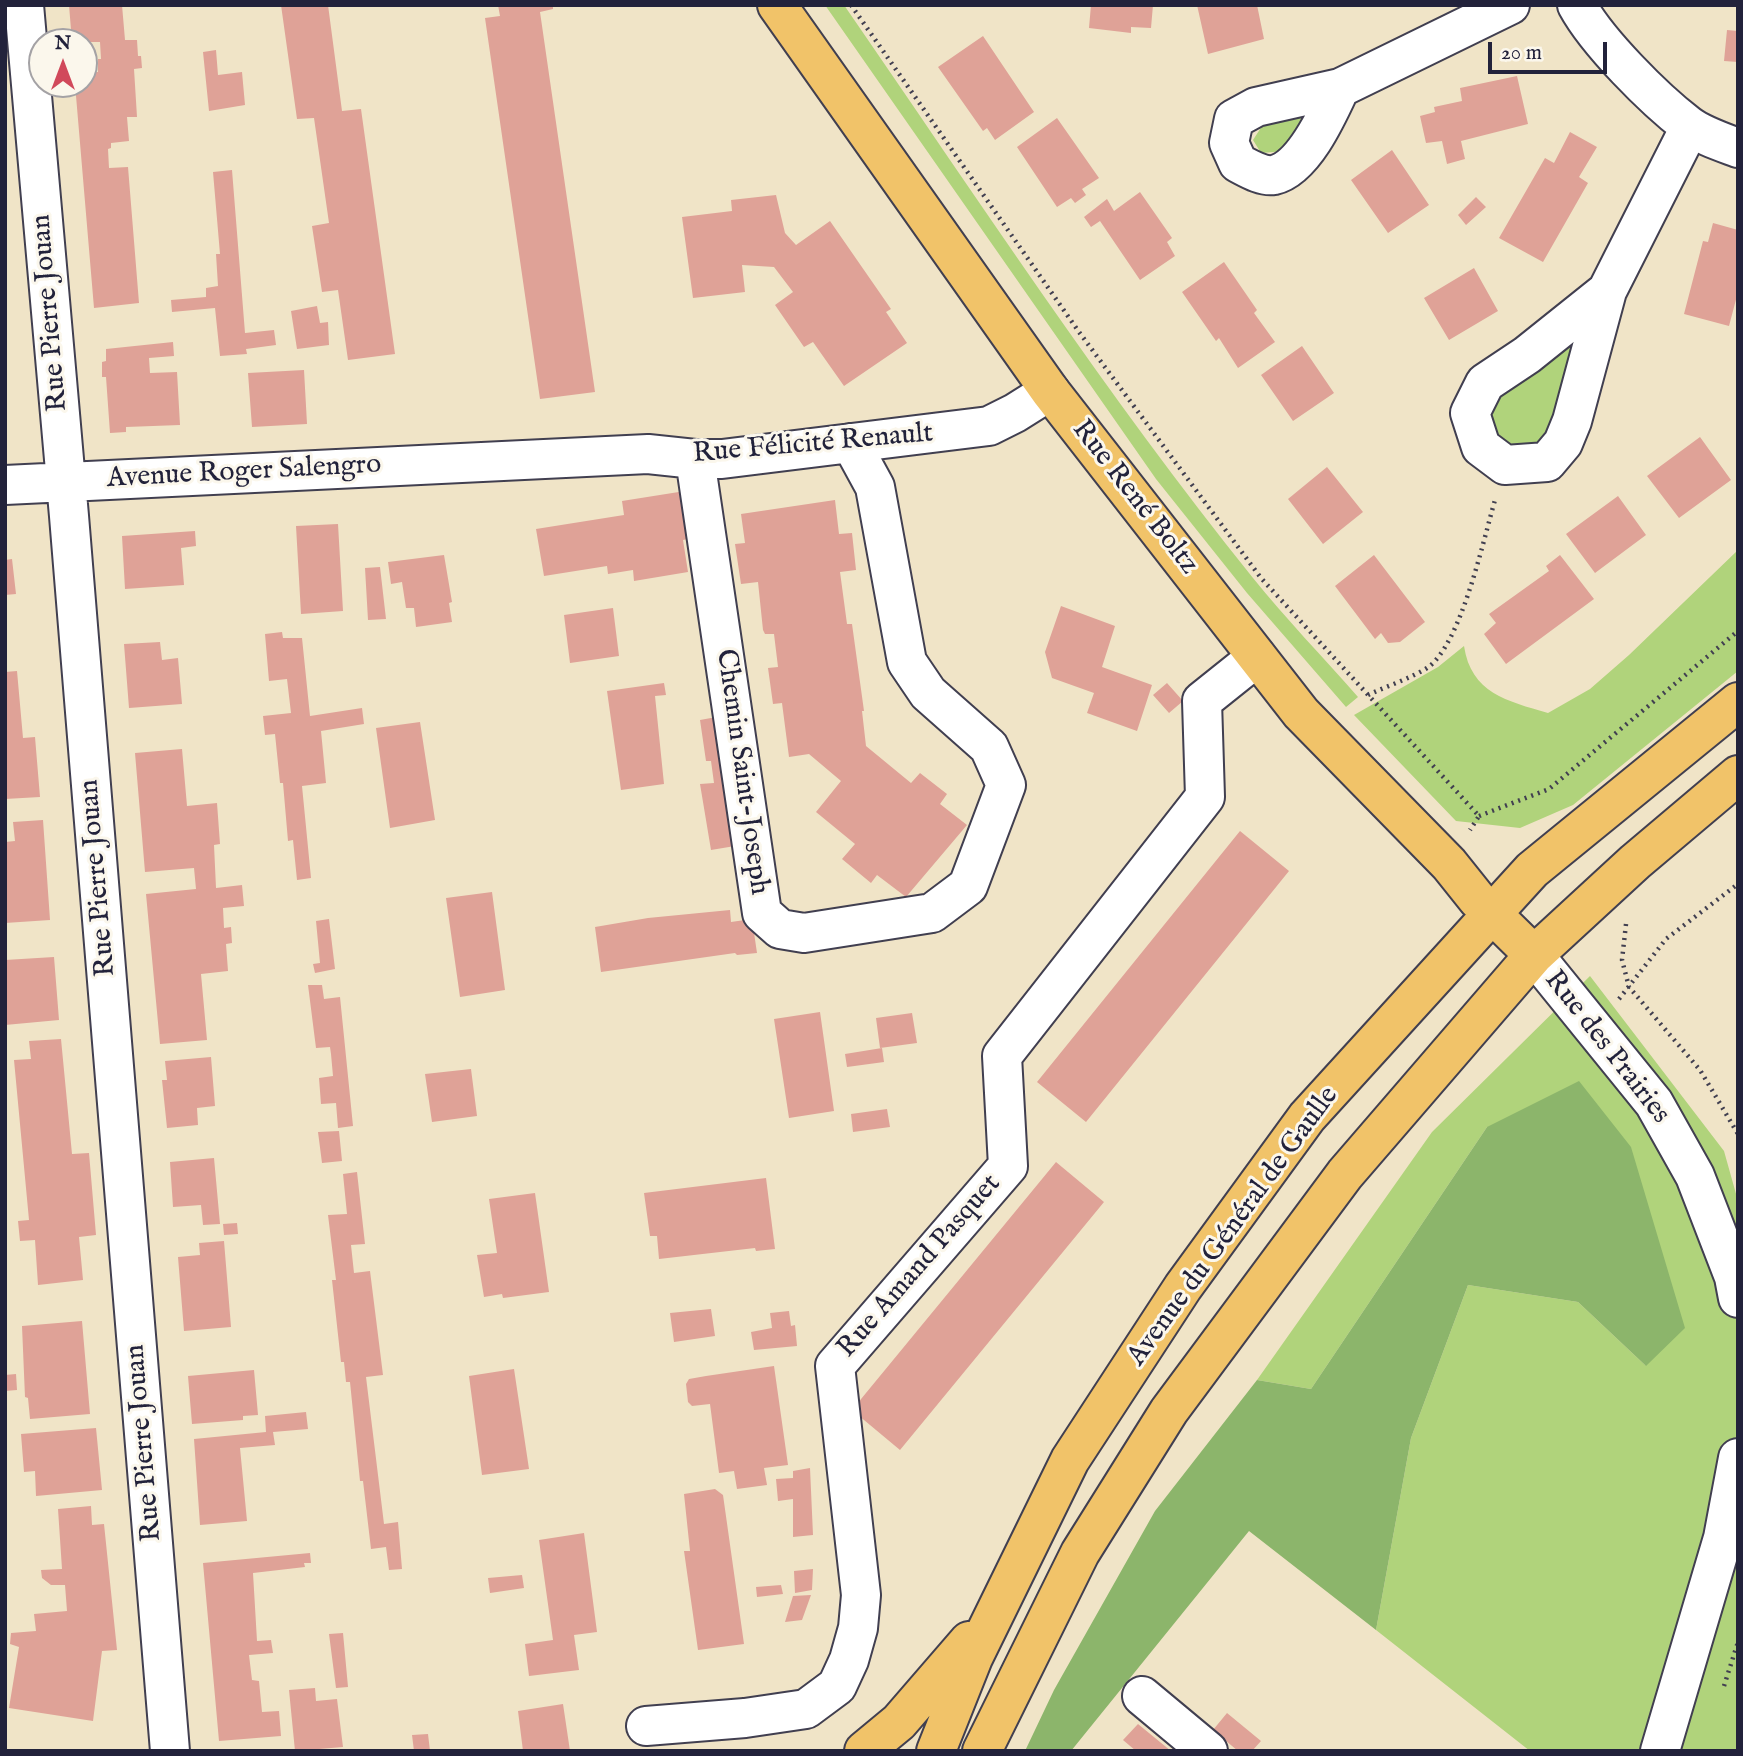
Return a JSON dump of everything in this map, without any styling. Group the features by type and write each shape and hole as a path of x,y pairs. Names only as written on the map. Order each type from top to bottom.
{"main road":[{"name":"Rue René Boltz","path":"777,5 1050,391 1256,657 1301,713 1449,864 1477,899 1534,955"},
{"name":"Avenue du Général de Gaulle","path":"936,1751 973,1658 1070,1460 1183,1287 1307,1117 1532,870 1738,702"},
{"name":"Avenue du Général de Gaulle","path":"982,1751 1080,1553 1169,1411 1345,1174 1534,955 1635,862 1738,775"},
{"path":"864,1751 899,1721 998,1608"}],"street":[{"name":"Rue Pierre Jouan","path":"24,5 66,482 170,1751"},
{"path":"1340,88 1510,5"},
{"path":"1577,5 1584,18 1639,81 1690,127 1738,148"},
{"path":"1607,291 1527,355 1485,383 1470,413 1481,447 1505,465 1547,462 1563,443 1572,421 1607,291 1690,127"},
{"name":"Rue Félicité Renault","path":"482,461 648,454 722,459 989,426 1050,391"},
{"name":"Chemin Saint-Joseph","path":"695,459 762,913 780,929 804,933 932,913 968,886 1006,785 989,747 928,693 907,662 875,486 851,443"},
{"name":"Avenue Roger Salengro","path":"5,485 482,461"},
{"name":"Rue Amand Pasquet","path":"646,1726 745,1718 806,1709 838,1686 858,1628 861,1595 835,1366 1009,1166 1002,1056 1205,797 1202,701 1256,657"},
{"name":"Rue des Prairies","path":"1534,955 1654,1103 1695,1175 1736,1283"},
{"path":"1660,1751 1723,1538 1738,1458"},
{"path":"1142,1696 1208,1751"}],"path":[{"path":"851,5 1079,332 1261,578 1479,816"},
{"path":"1368,695 1429,667 1450,639 1463,611 1505,465"},
{"path":"1449,864 1479,816 1549,789 1738,631"},
{"path":"1595,1030 1665,939 1738,884"},
{"path":"1626,922 1622,960 1629,987 1700,1070 1738,1134"}],"green space":[{"path":"825,5 844,5 1043,295 1146,438 1253,578 1358,697 1346,707 1247,593 1156,479"},
{"path":"1316,109 1286,151 1261,153 1253,140 1264,123"},
{"path":"1566,345 1575,347 1555,425 1539,448 1512,446 1494,435 1489,415 1497,394"},
{"path":"1738,550 1738,671 1573,805 1520,828 1456,821 1354,715 1438,667 1464,646 1474,675 1493,693 1548,713 1590,689"},
{"path":"1590,976 1724,1151 1738,1201 1738,1751 1530,1751 1376,1630 1411,1438 1468,1285 1578,1302 1646,1366 1487,1127 1311,1389 1257,1380 1432,1132"},
{"path":"1579,1081 1631,1147 1685,1328 1646,1366 1578,1302 1468,1285 1411,1438 1376,1630 1249,1531 1071,1751 1025,1751 1054,1690 1155,1511 1257,1380 1311,1389 1487,1127"}],"building":[{"path":"69,5 122,5 125,40 137,40 138,56 141,56 142,68 134,69 137,117 127,117 129,141 111,143 111,148 108,149 109,168 128,167 139,303 94,308 76,98 98,98 100,42 98,28 71,28"},
{"path":"281,5 328,5 342,111 361,109 395,354 348,360 338,290 322,292 312,226 329,223 314,118 297,119"},
{"path":"498,5 553,5 553,9 540,12 595,392 540,399 485,18 500,16"},
{"path":"1091,5 1153,5 1151,28 1131,27 1131,33 1089,28"},
{"path":"1197,5 1257,5 1264,39 1208,54"},
{"path":"1727,30 1738,31 1738,62 1724,61"},
{"path":"983,36 1034,112 995,140 987,128 983,131 938,67"},
{"path":"216,50 218,75 242,72 245,105 209,111 203,52"},
{"path":"1517,76 1528,124 1461,141 1465,159 1447,164 1442,141 1426,143 1420,116 1435,112 1434,107 1462,101 1460,88"},
{"path":"1057,118 1099,178 1082,189 1086,195 1075,203 1071,198 1057,207 1017,147"},
{"path":"1570,132 1597,147 1579,177 1588,183 1543,262 1499,238 1545,158 1554,163"},
{"path":"1392,150 1429,205 1388,233 1351,180"},
{"path":"232,170 245,333 274,330 276,345 246,349 247,354 220,356 215,308 172,312 171,300 206,297 206,288 218,286 216,254 220,254 213,172"},
{"path":"1140,192 1172,238 1167,242 1175,256 1140,280 1100,221 1091,227 1084,217 1107,199 1114,211"},
{"path":"776,195 785,233 796,245 830,221 891,309 886,312 907,343 844,386 813,342 804,347 775,305 793,292 774,267 742,265 745,292 693,298 682,217 732,211 731,200"},
{"path":"1476,197 1486,207 1466,225 1458,215"},
{"path":"1713,223 1738,230 1738,292 1729,326 1684,314 1703,241 1708,242"},
{"path":"1224,262 1257,310 1254,313 1275,342 1238,368 1219,338 1216,341 1182,292"},
{"path":"1474,268 1498,311 1449,340 1424,298"},
{"path":"317,306 320,323 328,322 329,345 297,349 291,311"},
{"path":"173,342 174,356 149,358 150,373 177,372 180,425 126,427 126,432 110,433 106,377 102,377 102,362 106,361 106,349"},
{"path":"1302,346 1334,393 1293,421 1261,375"},
{"path":"304,370 307,424 252,427 248,373"},
{"path":"1700,437 1731,480 1679,518 1647,476"},
{"path":"1327,467 1363,512 1323,544 1288,499"},
{"path":"685,491 692,538 683,540 688,572 634,581 633,570 608,574 607,566 544,576 536,529 624,515 622,501"},
{"path":"1618,496 1646,535 1595,573 1566,534"},
{"path":"835,500 839,534 852,533 856,570 840,572 847,624 852,624 866,746 911,783 920,773 947,794 940,804 967,825 906,897 877,875 871,883 842,859 855,844 816,812 841,781 809,754 789,757 782,703 773,704 768,668 778,667 774,634 765,634 763,630 758,582 741,584 735,544 745,543 741,514"},
{"path":"338,524 343,611 301,614 296,526"},
{"path":"195,531 196,546 181,548 184,585 125,589 122,536"},
{"path":"444,555 452,602 449,603 452,622 416,627 414,608 406,608 402,582 391,584 388,562"},
{"path":"1374,555 1425,622 1400,642 1388,643 1381,633 1375,639 1335,586"},
{"path":"1560,555 1594,599 1506,664 1484,634 1496,623 1489,614 1549,571 1546,566"},
{"path":"12,559 16,594 5,595 5,560"},
{"path":"380,567 386,619 368,620 365,568"},
{"path":"1061,606 1115,626 1102,667 1152,685 1137,731 1087,713 1094,693 1052,678 1045,652"},
{"path":"613,608 619,656 570,663 564,615"},
{"path":"282,632 283,638 302,638 310,716 362,708 364,724 321,731 326,783 302,786 311,878 297,880 293,840 288,841 275,734 265,735 263,716 291,713 287,679 269,681 265,634"},
{"path":"160,642 162,660 178,658 182,704 129,708 124,644"},
{"path":"17,671 23,738 35,737 40,797 5,799 5,672"},
{"path":"664,683 666,695 655,696 664,784 621,790 607,691"},
{"path":"1167,683 1183,701 1169,713 1153,695"},
{"path":"722,716 741,845 711,850 700,784 714,783 711,761 706,761 700,720"},
{"path":"420,722 435,820 390,828 376,728"},
{"path":"182,749 187,806 217,803 220,844 214,845 216,888 242,885 244,906 223,908 224,928 231,927 232,943 226,944 228,971 201,974 207,1040 160,1044 146,894 196,889 194,868 145,872 135,753"},
{"path":"43,820 50,920 5,923 5,842 15,841 13,822"},
{"path":"1240,831 1289,871 1086,1122 1037,1082"},
{"path":"492,892 505,990 460,997 446,898"},
{"path":"730,910 731,922 752,919 757,953 735,953 601,972 595,927 648,918"},
{"path":"329,919 335,969 315,973 313,964 320,963 316,921"},
{"path":"54,957 59,1020 5,1025 5,960"},
{"path":"308,985 322,985 324,999 340,997 353,1126 338,1128 336,1103 321,1104 319,1078 333,1076 331,1054 330,1047 316,1048"},
{"path":"820,1012 834,1111 789,1118 774,1019"},
{"path":"912,1013 917,1043 880,1048 876,1018"},
{"path":"61,1039 72,1154 89,1153 96,1235 79,1237 83,1280 38,1285 35,1240 20,1241 18,1221 29,1220 14,1060 31,1059 29,1041"},
{"path":"882,1048 884,1062 847,1067 845,1054"},
{"path":"211,1057 215,1106 197,1108 198,1125 167,1128 162,1080 167,1080 165,1061"},
{"path":"471,1069 477,1116 432,1122 425,1074"},
{"path":"887,1109 890,1127 853,1132 851,1114"},
{"path":"339,1131 342,1161 322,1163 318,1132"},
{"path":"214,1158 220,1224 203,1225 201,1205 173,1207 170,1162"},
{"path":"1056,1162 1104,1202 900,1450 852,1410"},
{"path":"357,1172 365,1244 351,1245 354,1273 370,1271 383,1375 366,1377 384,1524 398,1522 402,1569 389,1570 386,1547 371,1549 363,1481 360,1481 350,1382 346,1382 344,1362 341,1362 332,1280 336,1280 328,1215 347,1214 343,1174"},
{"path":"766,1178 775,1249 756,1251 755,1248 659,1259 657,1236 650,1236 644,1193"},
{"path":"535,1193 549,1292 503,1298 502,1294 484,1297 477,1255 497,1253 489,1199"},
{"path":"237,1223 238,1234 224,1235 223,1224"},
{"path":"224,1241 231,1327 184,1331 178,1257 200,1255 199,1243"},
{"path":"711,1309 715,1336 674,1342 670,1313"},
{"path":"789,1311 791,1326 795,1325 797,1346 754,1350 751,1332 772,1328 770,1313"},
{"path":"82,1321 90,1414 30,1419 28,1398 25,1397 22,1326"},
{"path":"774,1366 788,1465 764,1468 767,1485 737,1489 734,1471 719,1473 710,1404 692,1406 688,1402 686,1384 689,1379"},
{"path":"514,1369 529,1469 482,1475 469,1376"},
{"path":"254,1370 258,1415 243,1416 243,1420 192,1424 188,1376"},
{"path":"16,1374 17,1390 5,1391 5,1375"},
{"path":"306,1412 308,1429 273,1432 275,1445 240,1448 247,1521 200,1525 194,1439 266,1432 265,1416"},
{"path":"96,1428 102,1490 36,1496 35,1471 24,1472 21,1434"},
{"path":"810,1468 813,1535 793,1537 793,1499 778,1501 776,1479 793,1478 793,1471"},
{"path":"715,1489 723,1495 744,1644 698,1650 684,1551 690,1551 684,1494"},
{"path":"91,1506 92,1525 104,1524 117,1650 102,1651 93,1721 9,1708 19,1647 10,1644 11,1633 36,1631 34,1614 67,1611 65,1585 51,1585 42,1578 41,1570 62,1569 58,1509"},
{"path":"584,1533 597,1632 574,1635 579,1670 529,1676 525,1644 553,1640 539,1540"},
{"path":"310,1553 311,1563 304,1563 305,1567 253,1573 257,1641 271,1640 273,1653 249,1655 252,1680 259,1681 262,1712 279,1711 281,1736 219,1741 203,1563"},
{"path":"813,1569 812,1590 795,1593 794,1571"},
{"path":"522,1575 524,1588 490,1593 488,1578"},
{"path":"781,1585 783,1594 757,1597 756,1587"},
{"path":"811,1595 802,1620 785,1622 793,1596"},
{"path":"343,1633 348,1687 336,1688 329,1634"},
{"path":"315,1688 316,1701 337,1699 343,1747 295,1751 289,1690"},
{"path":"563,1704 570,1751 523,1751 518,1711"},
{"path":"1227,1713 1261,1741 1252,1751 1238,1751 1213,1730"},
{"path":"1138,1724 1171,1751 1136,1751 1123,1740"},
{"path":"428,1734 430,1751 414,1751 412,1735"}]}
